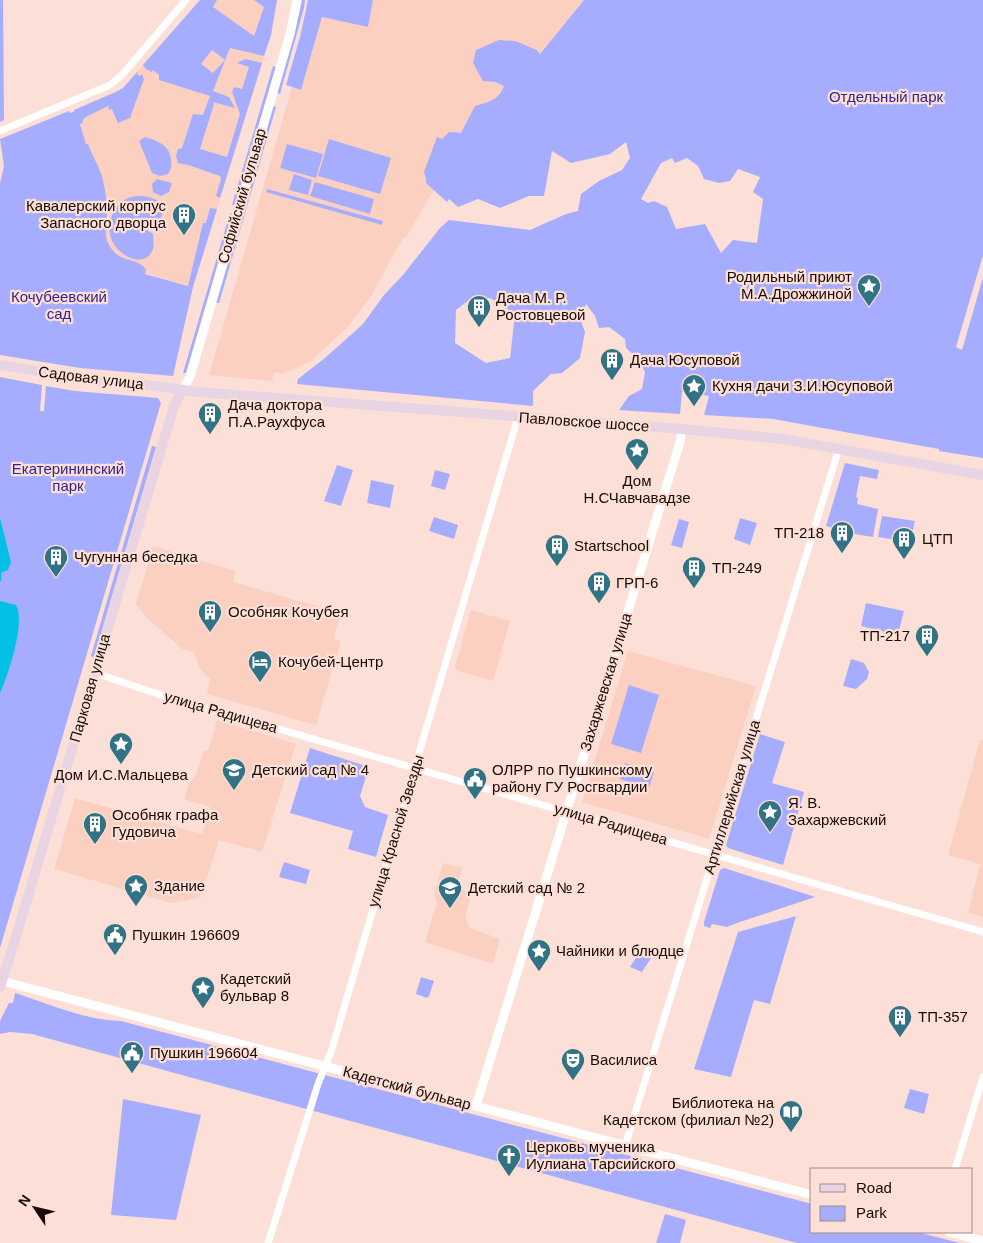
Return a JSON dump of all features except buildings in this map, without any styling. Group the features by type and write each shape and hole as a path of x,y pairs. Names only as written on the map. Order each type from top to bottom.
{"main road":[{"name":"Садовая улица","path":"0,365 78,378 182,390"},
{"name":"Павловское шоссе","path":"182,390 235,396 783,438 983,475"},
{"name":"Парковая улица","path":"1,984 174,406 182,390"}],"street":[{"path":"3,129 110,84 121,76 186,0"},
{"name":"Софийский бульвар","path":"182,390 190,377 290,34 297,0"},
{"name":"улица Красной Звезды","path":"268,1243 312,1101 331,1052 518,417"},
{"name":"Захаржевская улица","path":"476,1106 680,442 682,429"},
{"name":"Артиллерийская улица","path":"625,1146 840,448"},
{"name":"улица Радищева","path":"94,673 164,696 983,932"},
{"name":"Кадетский бульвар","path":"1,984 476,1106 810,1194"},
{"path":"955,1168 983,1077"},
{"path":"953,1233 983,1241"}],"shaded area":[{"path":"200,0 277,0 271,35 193,287 97,259 84,137 74,110 123,88"},
{"path":"373,0 584,0 464,146 437,138 426,183 434,189 407,236 402,240 372,295 348,327 311,361 283,374 274,372 272,381 209,375 292,87 301,90 322,16 368,27"},
{"path":"0,518 11,562 8,570 0,573"},
{"path":"153,546 236,571 233,582 341,613 333,639 341,641 316,725 207,694 210,679 199,668 194,652 182,649 144,615 136,604"},
{"path":"0,601 16,605 19,613 19,623 15,649 0,693"},
{"path":"471,610 510,621 493,681 457,671 455,667"},
{"path":"628,651 756,686 709,839 582,802"},
{"path":"217,720 296,744 262,852 219,840 199,898 171,903 54,869 75,798 202,834 210,807 184,799 189,783 196,775 204,750 208,751"},
{"path":"980,740 983,740 983,917 968,913 980,864 948,855"},
{"name":"Детский сад № 2","path":"443,863 462,868 457,888 471,893 465,918 470,928 500,939 493,964 425,942 437,901 434,895"}],"green space":[{"path":"0,0 3,0 4,120 0,122"},
{"path":"200,0 217,0 213,7 254,36 264,7 254,0 277,0 271,35 264,56 230,48 213,91 229,97 235,108 213,102 200,149 227,157 240,114 232,92 234,87 242,89 249,67 237,63 245,59 262,63 220,198 216,196 221,179 220,176 178,163 176,156 178,149 182,148 193,114 203,115 210,96 159,80 159,75 153,70 152,72 146,69 143,65","holes":["212,50 225,60 213,73 201,64"]},
{"path":"302,0 305,0 304,8 280,94 277,93"},
{"path":"308,0 373,0 368,27 322,17 301,90 286,85 300,37"},
{"name":"Отдельный парк","path":"584,0 983,0 983,255 956,347 962,350 983,277 983,458 773,419 704,415 709,396 682,392 680,414 619,410 629,396 642,389 645,372 638,359 626,348 625,339 609,327 599,328 595,316 586,304 580,319 585,332 580,358 562,373 551,374 533,391 533,406 297,384 298,379 363,324 384,295 403,275 440,228 449,220 530,230 566,214 578,211 581,194 599,181 622,170 630,158 626,142 610,154 571,163 552,151 544,196 529,196 500,208 478,199 458,207 449,199 447,202 426,183 424,172 437,137 442,139 449,132 461,133 475,106 489,102 502,91 504,86 495,82 483,81 473,63 476,50 499,40 515,41 537,50 540,54","holes":["672,158 675,163 687,158 698,166 704,179 719,183 730,181 738,169 760,177 753,192 763,199 757,243 733,240 721,253 705,224 676,229 667,207 654,201 648,203 641,199 661,163","473,297 490,298 515,314 510,358 486,363 455,343 456,310"]},
{"path":"273,66 276,67 235,205 232,205"},
{"name":"Кочубеевский сад","path":"138,71 137,74 140,76 142,74 144,79 130,118 118,123 112,109 109,110 108,106 84,118 80,124 86,144 88,144 103,180 107,203 107,241 118,255 143,266 146,270 145,274 188,286 203,223 206,223 210,208 217,209 193,287 173,376 80,368 0,355 0,183 4,166 0,139 69,111 70,113 75,111 116,92 123,88"},
{"path":"273,106 276,107 219,303 215,303"},
{"path":"145,137 162,144 168,150 171,169 168,174 160,176 152,173 139,141"},
{"path":"329,139 391,158 380,194 318,176"},
{"path":"287,144 323,154 316,178 280,168"},
{"path":"294,174 312,180 308,195 289,190"},
{"path":"157,179 172,183 169,192 161,196 153,192 152,184"},
{"path":"315,182 374,199 370,214 310,196"},
{"path":"267,189 383,221 382,225 266,192"},
{"path":"140,196 159,202 163,210 155,228 149,227 148,231 153,234 151,253 145,258 138,260 129,258 121,253 114,245 110,235 110,224 114,211 119,204 128,198"},
{"path":"230,213 232,215 186,373 183,373"},
{"name":"Екатерининский парк","path":"0,377 42,385 40,411 44,411 46,386 75,391 158,398 161,403 0,948"},
{"path":"152,446 156,447 94,657 91,656"},
{"path":"845,463 879,470 877,479 860,476 856,497 858,498 857,504 878,509 873,537 826,526"},
{"path":"337,465 353,470 341,506 324,501"},
{"path":"435,470 450,474 445,490 431,486"},
{"path":"371,480 394,485 390,508 367,503"},
{"path":"882,516 915,521 910,542 878,537"},
{"path":"434,517 458,525 454,539 429,531"},
{"path":"740,518 757,523 750,545 734,539"},
{"path":"679,519 689,522 682,548 671,545"},
{"path":"866,603 904,611 898,635 861,626"},
{"path":"851,659 864,663 869,672 867,679 856,689 843,686"},
{"path":"629,685 659,695 641,753 611,744"},
{"path":"760,734 785,742 772,783 804,792 783,865 728,848 726,845"},
{"path":"310,748 369,767 360,796 365,807 388,815 376,857 348,849 353,831 290,813"},
{"path":"625,763 654,772 649,788 620,779"},
{"path":"284,862 310,870 306,884 279,877"},
{"path":"724,868 815,897 727,927 712,924 710,928 704,926 704,922 720,870"},
{"path":"796,916 770,1004 754,1000 731,1077 694,1069 738,932"},
{"path":"642,948 653,955 642,972 630,967"},
{"path":"421,977 434,981 427,998 416,994"},
{"path":"15,993 80,1015 121,1021 810,1203 810,1233 921,1233 960,1243 797,1243 32,1034 10,1032 0,1034 0,1021 9,1003 13,1003"},
{"path":"910,1089 929,1094 924,1114 904,1108"},
{"path":"123,1099 201,1115 176,1220 111,1215"},
{"path":"665,1214 686,1220 680,1243 656,1243"}],"waterway":[{"path":"0,573 0,580"}],"place":[{"name":"Кавалерский корпус Запасного дворца","path":"184,236"},
{"name":"Родильный приют М.А.Дрожжиной","path":"869,307"},
{"name":"Дача М. Р. Ростовцевой","path":"479,328"},
{"name":"Дача Юсуповой","path":"612,381"},
{"name":"Кухня дачи З.И.Юсуповой","path":"694,407"},
{"name":"Дача доктора П.А.Раухфуса","path":"210,435"},
{"name":"Дом Н.СЧавчавадзе","path":"637,471"},
{"name":"ТП-218","path":"842,554"},
{"name":"ЦТП","path":"904,560"},
{"name":"Startschool","path":"557,567"},
{"name":"Чугунная беседка","path":"56,578"},
{"name":"ТП-249","path":"694,589"},
{"name":"ГРП-6","path":"599,604"},
{"name":"Особняк Кочубея","path":"210,633"},
{"name":"ТП-217","path":"927,657"},
{"name":"Кочубей-Центр","path":"260,683"},
{"name":"Дом И.С.Мальцева","path":"121,765"},
{"name":"Детский сад № 4","path":"234,791"},
{"name":"ОЛРР по Пушкинскому району ГУ Росгвардии","path":"475,800"},
{"name":"Я. В. Захаржевский","path":"770,833"},
{"name":"Особняк графа Гудовича","path":"95,845"},
{"name":"Здание","path":"136,907"},
{"name":"Детский сад № 2","path":"450,909"},
{"name":"Пушкин 196609","path":"115,956"},
{"name":"Чайники и блюдце","path":"539,972"},
{"name":"Кадетский бульвар 8","path":"203,1009"},
{"name":"ТП-357","path":"900,1038"},
{"name":"Пушкин 196604","path":"132,1074"},
{"name":"Василиса","path":"573,1081"},
{"name":"Библиотека на Кадетском (филиал №2)","path":"791,1133"},
{"name":"Церковь мученика Иулиана Тарсийского","path":"509,1177"}]}
